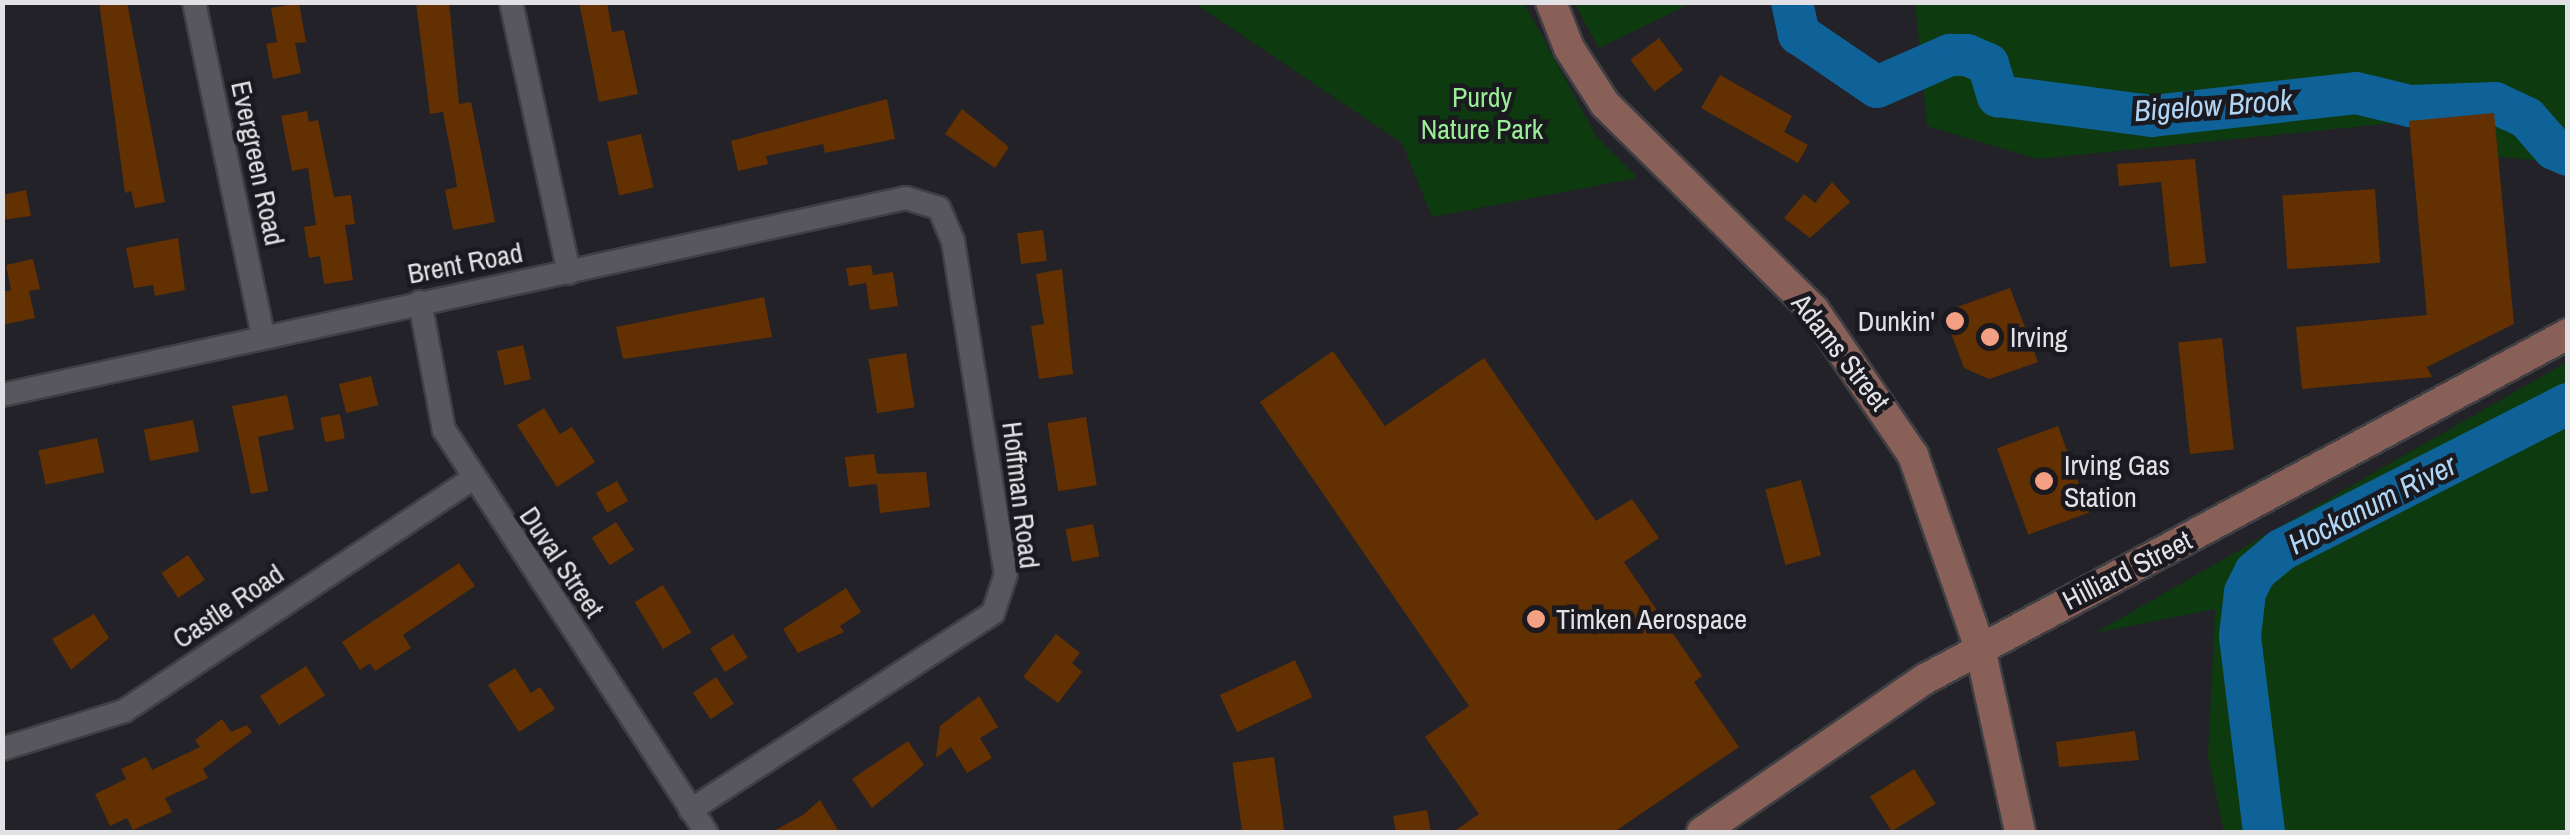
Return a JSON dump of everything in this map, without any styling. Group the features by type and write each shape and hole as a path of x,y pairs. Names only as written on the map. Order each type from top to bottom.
{"street":[{"name":"Evergreen Road","path":"194,2 262,336"},
{"path":"510,2 568,273"},
{"name":"Adams Street","path":"1551,2 1569,48 1605,104 1814,310 1881,400 1913,456 1980,648 2020,832"},
{"name":"Brent Road","path":"2,394 906,198 939,208"},
{"name":"Hoffman Road","path":"691,810 994,614 1006,574 954,240 939,208"},
{"name":"Duval Street","path":"420,302 444,430 471,480 706,832"},
{"name":"Hilliard Street","path":"1702,832 1980,648 2568,334"},
{"name":"Castle Road","path":"2,749 124,712 471,480"}],"green space":[{"name":"Purdy Nature Park","path":"1194,3 1524,3 1596,136 1638,178 1432,217 1402,143"},
{"path":"1574,3 1692,3 1599,48"},
{"path":"1915,3 2567,3 2567,163 2498,157 2493,113 2037,159 1927,126"},
{"path":"2567,362 2567,832 2224,832 2208,756 2215,609 2095,633"}],"building":[{"path":"99,2 127,2 165,202 135,208 131,191 125,193"},
{"path":"416,2 449,2 459,104 471,102 495,222 453,230 445,190 457,187 455,174 443,112 430,114"},
{"path":"579,2 607,2 612,32 624,30 638,94 599,102"},
{"path":"299,3 306,42 295,43 301,73 273,79 266,44 277,42 271,8"},
{"path":"1659,38 1683,70 1654,92 1630,60"},
{"path":"1720,75 1792,116 1784,132 1808,145 1798,163 1701,108"},
{"path":"887,99 895,139 825,153 823,144 766,156 768,164 738,171 731,141"},
{"path":"962,109 1009,147 995,168 945,134"},
{"path":"307,111 309,122 318,120 334,197 351,195 355,224 345,225 353,280 324,284 320,256 309,258 304,227 316,225 308,168 292,171 281,116"},
{"path":"2494,113 2514,324 2427,367 2432,377 2302,389 2296,327 2427,315 2409,121"},
{"path":"641,134 653,188 619,195 607,142"},
{"path":"2195,159 2206,263 2170,267 2161,182 2119,186 2117,164"},
{"path":"1832,182 1850,202 1810,238 1784,218 1804,194 1815,203"},
{"path":"2375,189 2380,263 2287,269 2282,195"},
{"path":"26,190 31,216 2,220 2,195"},
{"path":"1043,230 1047,261 1021,264 1017,233"},
{"path":"178,238 185,290 155,296 153,285 134,288 126,248"},
{"path":"33,259 40,289 29,291 35,318 2,325 2,292 11,290 6,265"},
{"path":"871,265 873,275 893,272 898,306 870,310 866,283 849,286 846,268"},
{"path":"1062,269 1073,374 1039,379 1031,326 1044,324 1036,274"},
{"name":"Irving","path":"2010,288 2038,362 1989,379 1964,368 1943,312"},
{"path":"764,297 772,337 623,359 616,327"},
{"path":"2222,338 2234,449 2190,454 2178,343"},
{"path":"523,345 531,379 505,385 497,351"},
{"name":"Timken Aerospace","path":"1333,351 1385,426 1484,358 1596,521 1632,499 1659,538 1624,562 1702,676 1694,682 1739,747 1614,832 1453,832 1479,814 1425,737 1469,706 1260,402"},
{"path":"906,353 915,407 877,413 868,359"},
{"path":"371,376 378,405 346,413 339,384"},
{"path":"287,395 294,429 258,437 268,491 251,494 232,406"},
{"path":"544,408 560,434 572,427 595,462 557,487 517,425"},
{"path":"340,414 345,439 325,442 320,418"},
{"path":"1086,417 1097,485 1058,491 1047,423"},
{"path":"193,420 199,451 150,461 144,430"},
{"name":"Irving Gas Station","path":"2058,426 2089,512 2028,535 1997,448"},
{"path":"97,438 104,472 46,485 38,450"},
{"path":"874,454 877,474 926,472 930,507 880,513 877,484 849,487 845,457"},
{"path":"1801,480 1821,555 1785,565 1765,490"},
{"path":"617,481 628,501 607,513 596,493"},
{"path":"616,522 634,550 610,565 592,538"},
{"path":"1093,524 1099,556 1072,562 1066,529"},
{"path":"188,555 205,580 178,598 161,573"},
{"path":"459,563 475,586 403,635 411,648 375,671 370,663 360,670 342,642"},
{"path":"663,585 691,632 663,649 635,602"},
{"path":"846,588 861,612 840,626 844,632 798,653 783,629"},
{"path":"94,614 109,638 71,670 52,639"},
{"path":"733,634 748,658 725,672 710,648"},
{"path":"1056,634 1080,653 1072,663 1082,672 1058,703 1023,677"},
{"path":"1295,660 1312,697 1237,732 1220,695"},
{"path":"306,666 325,695 279,725 260,696"},
{"path":"515,668 531,693 540,687 555,709 519,732 488,685"},
{"path":"716,677 734,704 711,719 693,693"},
{"path":"979,696 998,727 980,738 992,758 967,773 951,747 936,758 940,726"},
{"path":"222,719 231,732 247,725 252,732 203,769 208,778 165,798 172,812 133,830 127,818 110,826 95,794 126,779 121,769 146,757 152,770 200,747 195,740"},
{"path":"2135,731 2139,760 2059,767 2056,742"},
{"path":"908,741 924,765 872,808 852,779"},
{"path":"1274,757 1285,832 1242,832 1232,763"},
{"path":"1914,769 1936,804 1892,831 1870,797"},
{"path":"820,800 839,832 772,832 803,815"},
{"path":"1427,810 1431,832 1396,832 1393,816"}],"waterway":[{"name":"Bigelow Brook","path":"1792,2 1799,34 1877,87 1950,55 1967,55 1988,64 1998,96 2152,116 2356,93 2410,106 2495,103 2527,118 2554,149 2568,155"},
{"name":"Hockanum River","path":"2264,832 2240,636 2245,592 2255,572 2281,550 2568,404"}],"place":[{"name":"Dunkin'","path":"1955,321"},
{"name":"Irving","path":"1990,337"},
{"name":"Irving Gas Station","path":"2044,481"},
{"name":"Timken Aerospace","path":"1536,619"}]}
